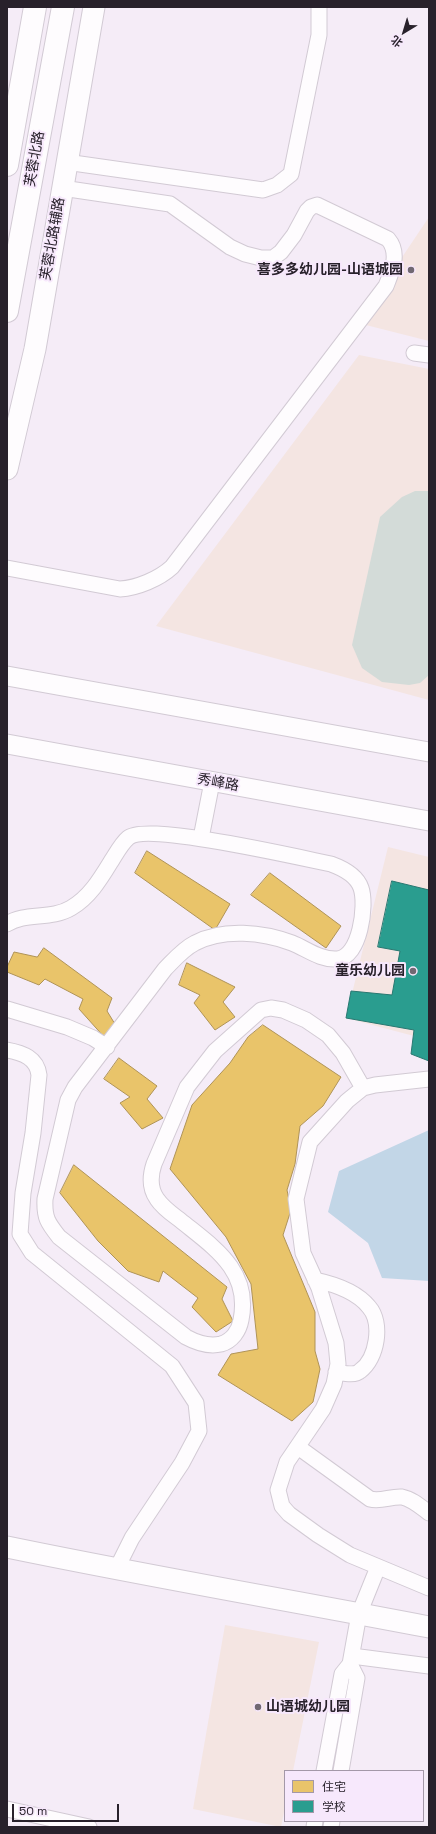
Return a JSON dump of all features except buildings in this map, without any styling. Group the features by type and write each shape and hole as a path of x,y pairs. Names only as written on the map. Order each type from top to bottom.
{"main road":[{"name":"芙蓉北路","path":"7,165 35,7"},
{"name":"芙蓉北路","path":"7,311 63,7"},
{"name":"芙蓉北路辅路","path":"7,469 35,349 66,162 94,7"},
{"path":"7,1547 116,1570 429,1627"}],"street":[{"path":"66,162 264,190 277,185 291,174 319,35 320,7"},
{"path":"7,568 120,589 130,588 164,574 172,567 386,286 392,272 395,253 393,245 388,239 322,206 311,207 307,211 294,235 281,252 273,258 261,258 245,254 230,247 170,204 62,188"},
{"path":"7,676 429,752"},
{"name":"秀峰路","path":"7,744 429,821"},
{"path":"200,838 212,782"},
{"path":"7,924 18,919 50,916 71,908 86,897 124,843 134,834 141,833 200,838 331,864 345,869 361,886 363,895 362,923 356,944 348,955 338,959 323,957 292,943 269,936 246,933 212,936 194,943 165,969 75,1088 68,1100 45,1199 44,1213 49,1224 59,1237 186,1337 199,1344 222,1344 230,1340 239,1330 242,1318 242,1296 236,1275 228,1262 218,1250 164,1208 156,1199 152,1188 150,1175 187,1087 215,1050 261,1010 271,1008 283,1010 306,1020 328,1035 342,1053 363,1088"},
{"path":"7,1009 67,1027 93,1038 107,1047"},
{"path":"7,1050 25,1055 34,1060 38,1067 39,1075 33,1133 23,1193 20,1234 32,1253 172,1366 196,1403 199,1431 182,1463 132,1538 116,1570"},
{"path":"429,1079 375,1085 363,1088 347,1101 310,1142 296,1199 303,1253 315,1280 336,1343 338,1364 334,1384 323,1409 287,1462 278,1490 282,1506 289,1514 318,1535 350,1555 429,1588"},
{"path":"315,1280 337,1286 354,1295 369,1307 376,1318 378,1329 370,1359 361,1371 356,1373 336,1372"},
{"path":"298,1447 370,1499 376,1500 402,1497 408,1499 429,1513"},
{"path":"324,1770 342,1674 351,1660 360,1614 378,1567"},
{"path":"351,1660 429,1666"},
{"path":"341,1770 357,1678 351,1660"},
{"path":"7,1809 88,1827"}],"shaded area":[{"name":"喜多多幼儿园-山语城园","path":"429,217 429,341 358,323"},
{"path":"359,355 429,369 429,700 156,626"},
{"path":"415,491 429,491 429,675 420,683 409,685 382,682 362,668 352,645 380,517 402,497"},
{"name":"童乐幼儿园","path":"388,847 429,857 429,1040 346,1018"},
{"name":"山语城幼儿园","path":"225,1625 319,1642 293,1770 284,1770 284,1812 281,1827 193,1809"}],"water":[{"path":"429,1130 429,1281 382,1278 368,1243 328,1212 339,1171"}],"place":[{"name":"喜多多幼儿园-山语城园","path":"411,270"},
{"name":"童乐幼儿园","path":"413,971"},
{"name":"山语城幼儿园","path":"258,1707"}]}
